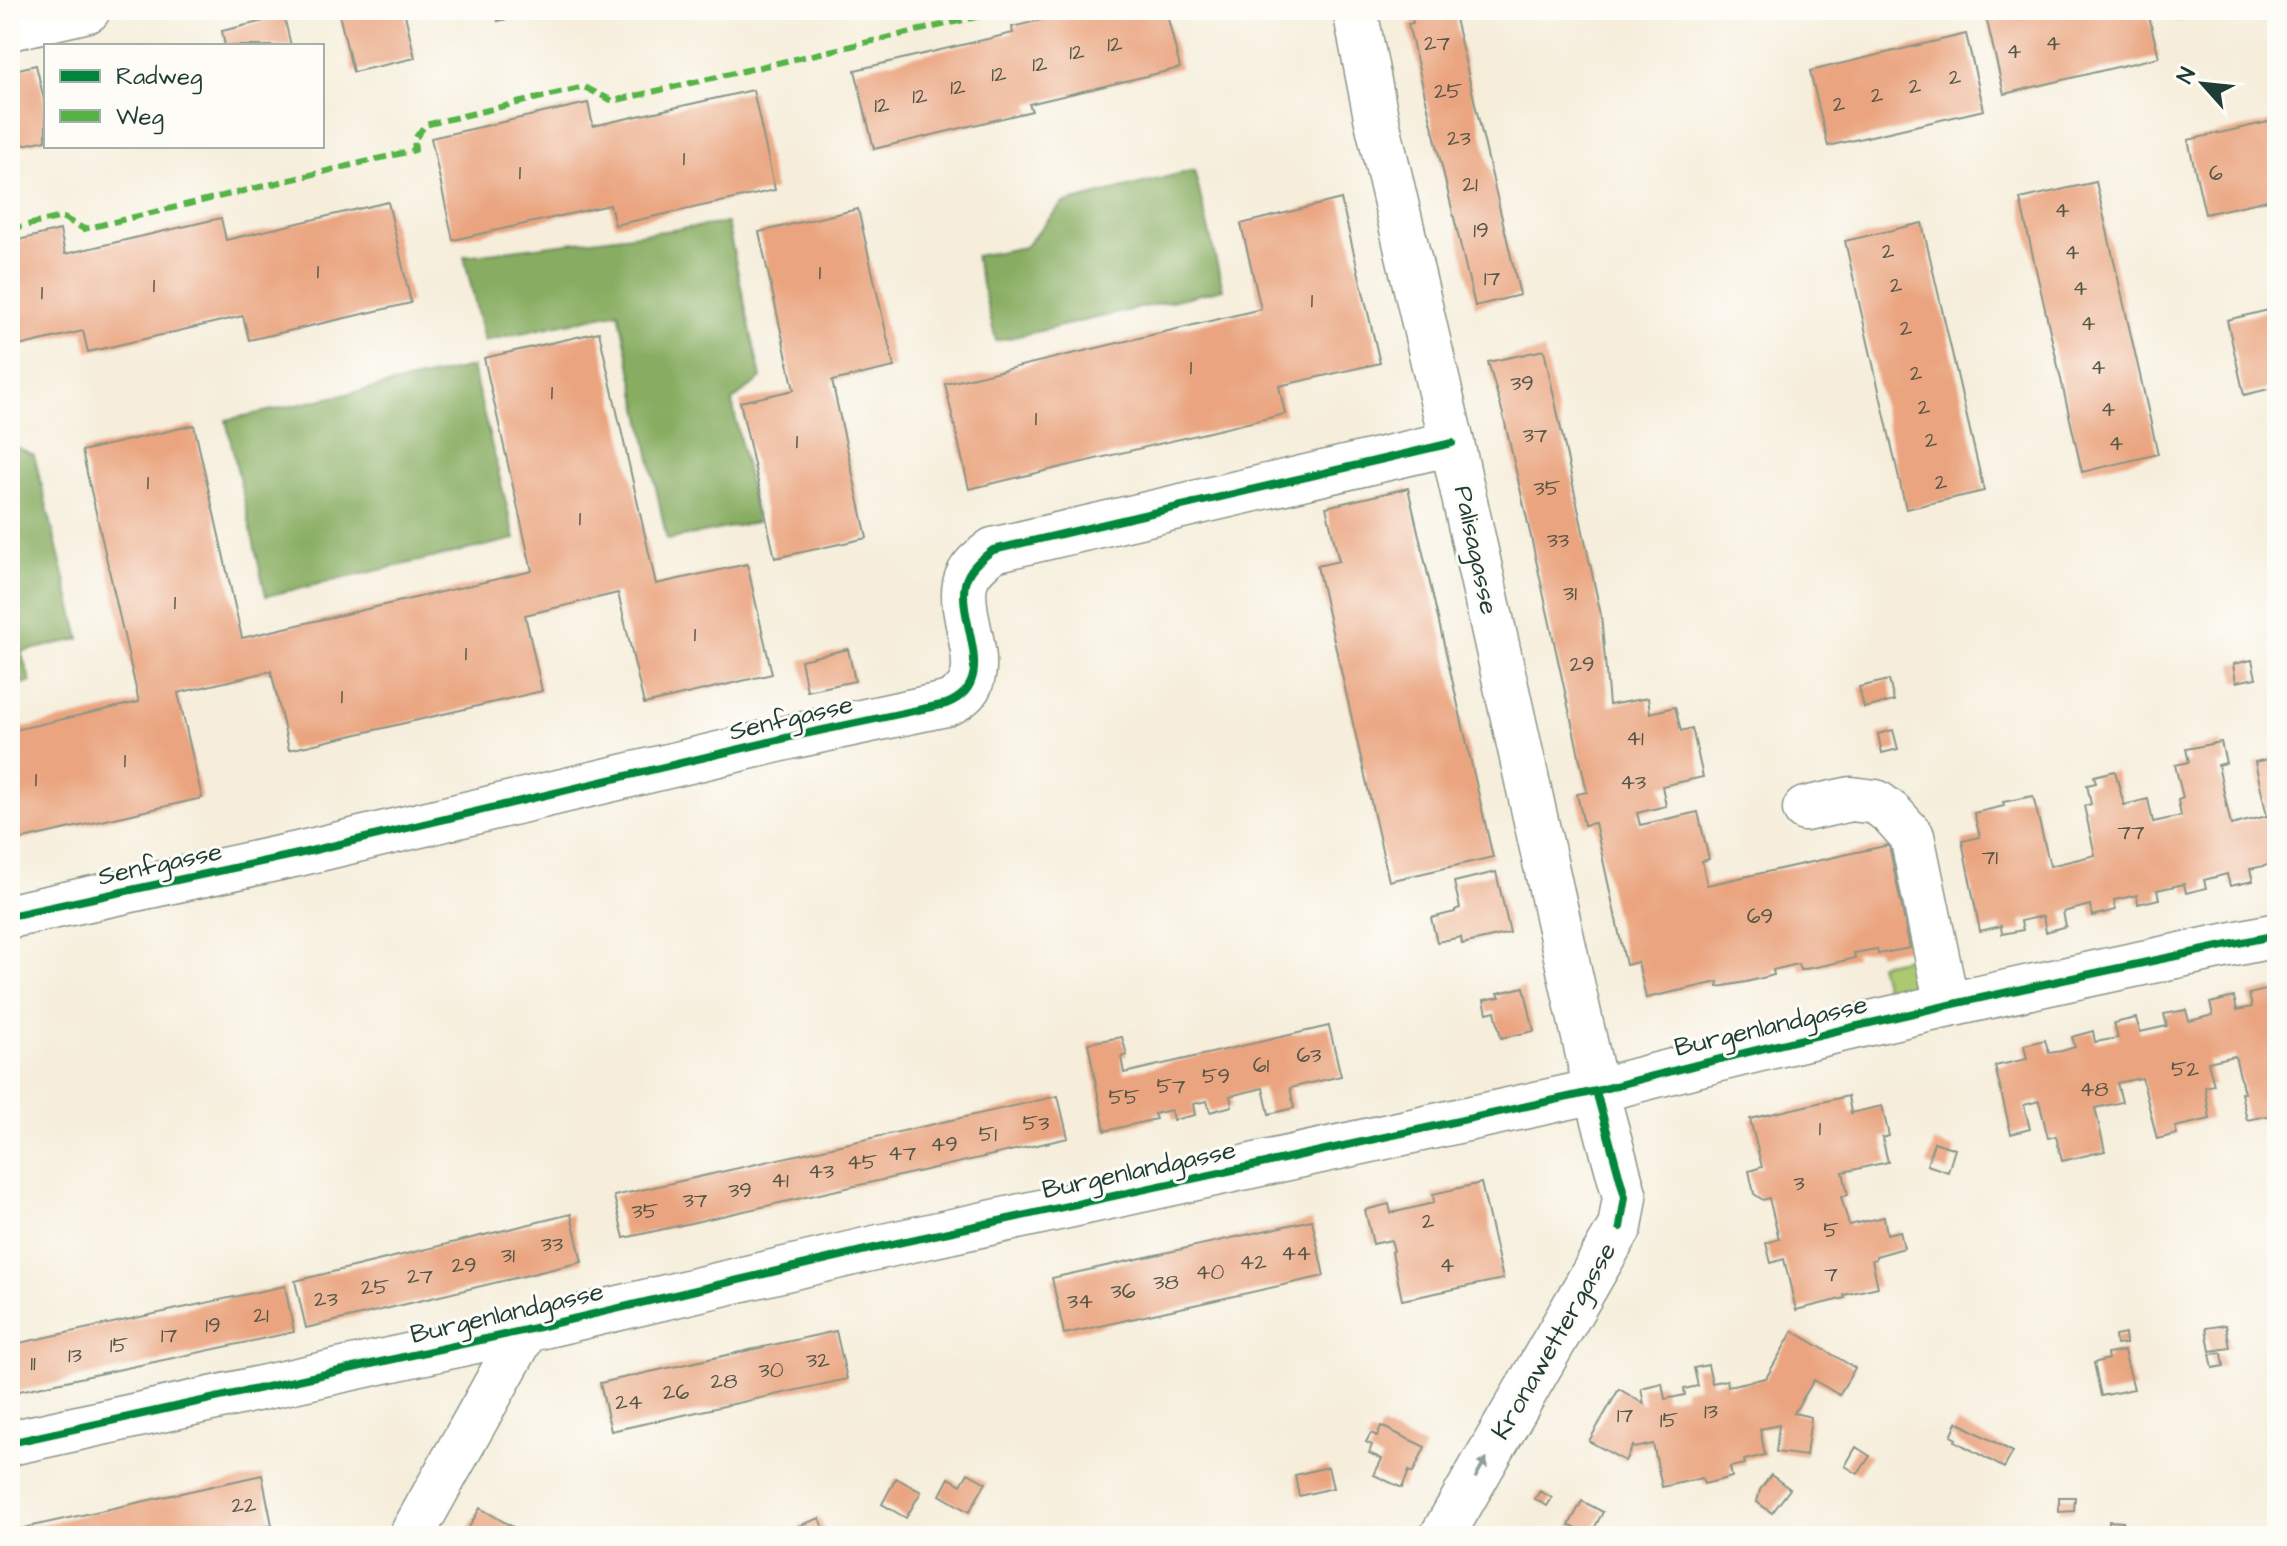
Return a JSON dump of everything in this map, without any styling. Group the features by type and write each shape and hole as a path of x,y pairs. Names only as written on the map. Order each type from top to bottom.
{"street":[{"path":"10,28 88,10"},
{"name":"Palisagasse","path":"1355,10 1376,117 1596,1091"},
{"name":"Senfgasse","path":"10,916 298,854 790,737 946,704 964,694 974,670 975,653 964,603 965,582 975,564 993,550 1452,443"},
{"path":"1805,809 1851,799 1876,802 1912,836 1947,1005"},
{"name":"Burgenlandgasse","path":"10,1443 526,1330 870,1249 1596,1091 1947,1005 2277,935"},
{"name":"Kronawettergasse","path":"1442,1536 1620,1227 1625,1197 1596,1091"},
{"path":"411,1536 526,1330"}],"green space":[{"path":"1194,170 1223,289 996,341 975,256 1025,247 1062,204"},
{"path":"727,223 761,378 732,401 757,522 667,540 619,312 484,341 464,256"},
{"path":"472,367 515,539 266,596 226,420"},
{"path":"10,444 34,455 80,639 21,652 31,682 10,686"},
{"path":"1913,957 1921,993 1888,1001 1879,964"}],"building":[{"path":"338,10 404,10 415,58 353,72"},
{"path":"496,10 541,10 541,11 498,21"},
{"path":"1082,10 1166,10 1180,68 1029,104 1032,111 874,149 855,70 1013,33 1012,27"},
{"path":"1410,10 1453,10 1520,295 1475,306 1408,24 1413,23"},
{"path":"2016,10 2147,10 2159,57 2004,94 1986,17"},
{"path":"2174,10 2199,10 2200,11 2176,17"},
{"path":"284,16 291,44 225,44 222,31"},
{"path":"1966,34 1984,110 1828,146 1810,71"},
{"path":"36,65 44,99 44,140 10,148 10,71"},
{"path":"753,90 775,190 615,225 610,205 453,240 431,138 588,103 593,126"},
{"path":"2277,120 2277,198 2205,214 2188,140"},
{"path":"2096,182 2158,454 2082,472 2020,199"},
{"path":"1341,199 1380,363 1279,386 1285,414 969,489 945,384 1261,309 1241,224"},
{"path":"388,202 411,303 249,340 243,316 88,352 83,331 10,348 10,242 60,230 65,254 221,218 226,240"},
{"path":"858,209 894,367 832,381 867,538 775,558 740,402 794,390 759,232"},
{"path":"1922,223 1984,491 1906,509 1845,241"},
{"path":"2277,308 2277,387 2244,395 2227,320"},
{"path":"599,332 656,584 747,564 772,674 644,704 618,593 525,615 542,691 289,750 271,671 178,693 202,798 10,842 10,731 139,702 82,451 194,425 242,638 532,571 484,358"},
{"path":"1544,350 1601,615 1609,705 1648,698 1650,713 1675,707 1681,731 1692,728 1703,777 1662,786 1666,806 1637,813 1640,825 1698,812 1709,859 1702,861 1707,885 1889,845 1910,948 1878,954 1877,949 1854,953 1855,958 1826,965 1800,970 1798,964 1773,970 1774,975 1746,982 1718,987 1718,982 1646,998 1638,962 1626,965 1595,823 1584,825 1577,794 1587,792 1503,414 1488,362"},
{"path":"1408,488 1493,857 1389,881 1317,566 1339,561 1326,507"},
{"path":"848,649 855,681 807,691 801,660"},
{"path":"2252,660 2256,678 2236,682 2233,664"},
{"path":"1889,680 1894,701 1864,708 1859,687"},
{"path":"1893,730 1898,749 1882,753 1878,734"},
{"path":"2221,742 2226,763 2218,765 2231,825 2267,816 2255,762 2277,757 2277,863 2250,869 2253,881 2230,886 2227,874 2204,880 2206,888 2186,893 2184,884 2157,890 2159,899 2138,904 2137,895 2114,900 2116,910 2093,916 2090,905 2063,912 2066,926 2046,932 2043,916 2021,921 2023,930 2002,934 2001,926 1980,931 1962,841 1980,837 1974,813 2004,806 2003,802 2033,796 2050,866 2095,855 2084,806 2091,804 2087,785 2096,783 2094,776 2115,771 2124,805 2148,799 2153,822 2181,816 2178,800 2183,798 2175,765 2189,762 2186,749"},
{"path":"1496,872 1510,933 1462,944 1461,937 1437,942 1431,918 1460,908 1454,882"},
{"path":"1524,987 1534,1031 1501,1038 1495,1011 1487,1013 1484,1000"},
{"path":"2274,988 2277,1001 2277,1114 2247,1120 2235,1056 2208,1062 2214,1085 2205,1087 2210,1119 2175,1127 2177,1134 2157,1139 2142,1078 2117,1083 2122,1102 2095,1108 2105,1151 2062,1161 2056,1136 2048,1138 2039,1101 2024,1105 2030,1129 2011,1134 1995,1066 2027,1059 2024,1045 2045,1040 2049,1053 2062,1051 2075,1047 2072,1037 2093,1031 2095,1042 2118,1038 2114,1023 2136,1018 2140,1032 2167,1026 2164,1014 2186,1010 2189,1021 2213,1015 2210,1003 2234,997 2237,1010 2252,1007 2249,994"},
{"path":"1329,1026 1341,1076 1290,1088 1294,1108 1269,1114 1263,1088 1230,1096 1232,1106 1210,1112 1207,1101 1193,1104 1195,1115 1173,1120 1171,1110 1154,1114 1156,1119 1105,1131 1088,1043 1122,1037 1127,1055 1121,1057 1124,1073"},
{"path":"1058,1096 1068,1138 624,1238 614,1196"},
{"path":"1848,1096 1851,1113 1882,1106 1889,1136 1882,1138 1888,1162 1843,1172 1848,1195 1841,1197 1849,1225 1884,1217 1887,1234 1900,1231 1904,1248 1872,1260 1878,1287 1796,1310 1784,1259 1771,1263 1766,1243 1779,1239 1769,1198 1763,1200 1754,1194 1749,1171 1762,1167 1750,1119"},
{"path":"1934,1142 1955,1149 1948,1172 1927,1165"},
{"path":"1481,1183 1503,1279 1402,1300 1391,1240 1373,1244 1365,1210 1389,1204 1391,1213 1434,1203 1433,1194"},
{"path":"571,1214 582,1262 306,1328 295,1281"},
{"path":"1312,1220 1324,1276 1064,1334 1052,1278"},
{"path":"285,1286 294,1332 10,1393 10,1345"},
{"path":"2226,1325 2230,1348 2210,1351 2206,1328"},
{"path":"836,1331 847,1379 611,1431 600,1383"},
{"path":"1793,1331 1855,1368 1839,1395 1814,1380 1794,1413 1811,1417 1806,1456 1776,1452 1779,1425 1760,1429 1765,1455 1730,1467 1732,1477 1704,1484 1702,1478 1662,1487 1653,1444 1633,1446 1625,1461 1589,1441 1619,1389 1644,1404 1641,1388 1662,1383 1665,1399 1685,1395 1684,1389 1698,1386 1694,1368 1708,1365 1712,1383 1727,1380 1728,1386 1766,1378"},
{"path":"2125,1334 2126,1344 2116,1345 2115,1336"},
{"path":"2124,1351 2134,1389 2101,1396 2094,1363 2108,1359 2107,1354"},
{"path":"2222,1353 2224,1366 2213,1368 2210,1354"},
{"path":"1957,1422 2013,1452 2004,1468 1955,1441 1951,1436"},
{"path":"1381,1426 1425,1447 1402,1488 1374,1475 1382,1459 1369,1453 1372,1445 1366,1442 1371,1433 1377,1436"},
{"path":"1856,1447 1870,1456 1858,1474 1845,1466"},
{"path":"1328,1467 1333,1488 1299,1496 1295,1475"},
{"path":"968,1473 986,1483 969,1512 940,1495 949,1478 961,1485"},
{"path":"262,1475 272,1525 226,1536 10,1536 10,1531"},
{"path":"1771,1475 1790,1489 1772,1513 1757,1502 1760,1490"},
{"path":"896,1478 921,1492 906,1518 882,1504"},
{"path":"1540,1491 1552,1498 1547,1506 1535,1499"},
{"path":"2059,1497 2075,1497 2074,1511 2059,1512"},
{"path":"1582,1501 1603,1512 1590,1536 1569,1525"},
{"path":"480,1508 525,1534 524,1536 464,1536"},
{"path":"820,1518 825,1531 802,1536 798,1526"},
{"path":"2109,1521 2123,1522 2123,1536 2108,1536"}],"marked path":[{"path":"10,229 62,217 84,229 415,150 414,140 425,125 584,87 613,101 1007,10"}],"cycle path":[{"path":"10,916 298,854 790,737 946,704 962,694 971,682 974,667 964,599 965,584 972,569 993,550 1452,443"},
{"path":"10,1443 526,1330 870,1249 1596,1091 1935,1008 2277,935"},
{"path":"1596,1091 1625,1197 1620,1227"}]}
